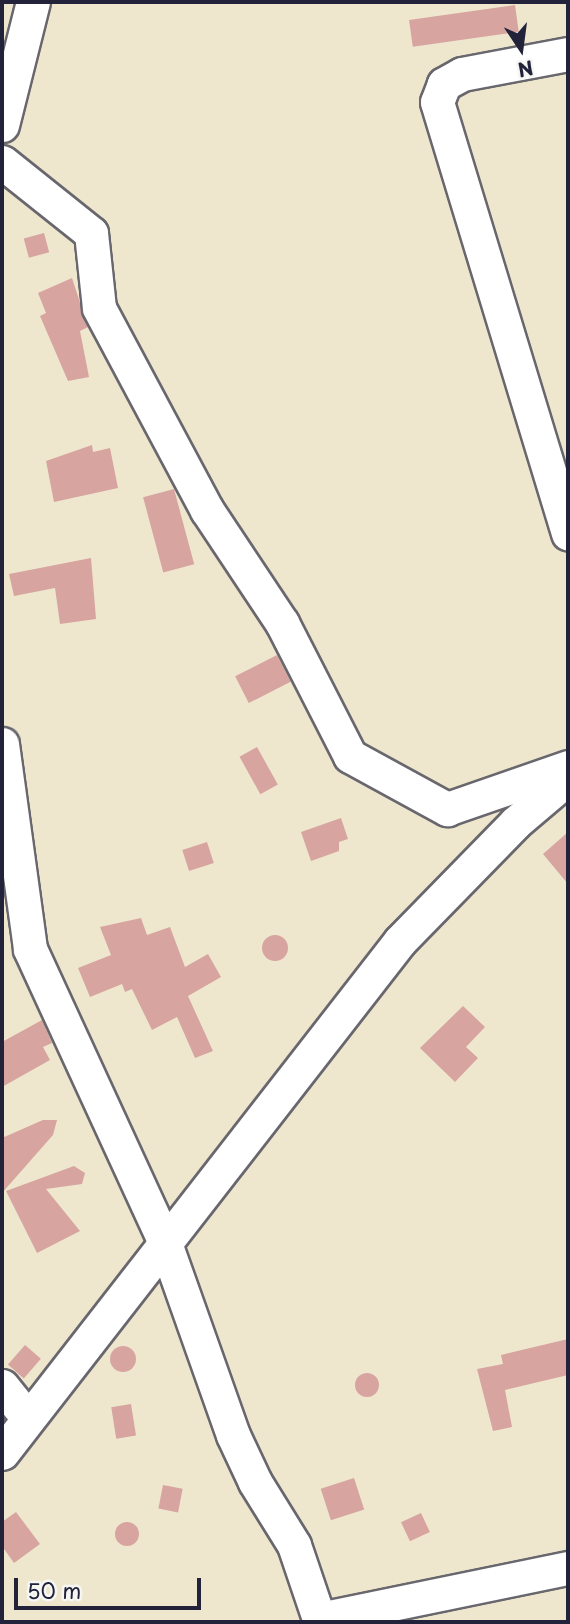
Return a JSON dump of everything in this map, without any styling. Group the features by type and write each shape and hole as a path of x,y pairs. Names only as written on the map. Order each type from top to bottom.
{"street":[{"path":"2,125 33,2"},
{"path":"568,54 462,74 444,84 437,102 568,534"},
{"path":"2,162 91,233 99,308 207,510 282,623 350,756 447,809 568,767"},
{"path":"2,744 30,949 165,1243 233,1435 295,1545 319,1620 568,1568"},
{"path":"2,1453 26,1416 165,1243 400,941 514,823 568,778"},
{"path":"2,1386 26,1416"}],"building":[{"path":"515,5 519,32 413,47 409,20"},
{"path":"44,233 49,252 29,258 24,238"},
{"path":"72,278 88,327 80,331 89,377 68,381 40,316 46,313 38,293"},
{"path":"92,445 93,452 110,448 118,488 54,502 46,461"},
{"path":"174,489 194,564 163,573 143,497"},
{"path":"91,558 96,619 60,624 55,588 14,596 9,574"},
{"path":"277,655 291,682 249,703 235,676"},
{"path":"257,747 278,785 260,794 240,757"},
{"path":"341,818 348,839 339,842 339,851 311,861 301,832"},
{"path":"568,832 568,884 543,854"},
{"path":"207,842 214,863 189,871 182,850"},
{"path":"141,918 147,935 170,927 185,967 208,954 221,977 188,996 213,1051 195,1058 177,1017 152,1030 132,989 125,992 122,984 90,997 78,968 111,955 100,927"},
{"path":"275,935 284,939 288,948 284,957 275,961 266,957 262,948 266,939"},
{"path":"463,1006 485,1027 466,1047 478,1058 455,1082 420,1048"},
{"path":"42,1020 52,1043 43,1047 50,1060 2,1087 2,1042"},
{"path":"43,1120 57,1120 53,1135 2,1193 2,1138"},
{"path":"74,1166 85,1173 82,1184 46,1189 80,1231 37,1253 6,1191"},
{"path":"568,1339 568,1375 505,1390 512,1427 493,1431 477,1369 503,1364 501,1355"},
{"path":"25,1345 41,1359 24,1378 8,1365"},
{"path":"123,1346 132,1350 136,1359 132,1368 123,1372 114,1368 110,1359 114,1350"},
{"path":"367,1373 376,1376 379,1385 376,1394 367,1397 358,1394 355,1385 358,1376"},
{"path":"131,1404 136,1436 116,1439 111,1407"},
{"path":"354,1478 364,1509 331,1520 321,1489"},
{"path":"163,1485 183,1489 178,1512 158,1509"},
{"path":"16,1512 40,1544 14,1563 2,1546 2,1522"},
{"path":"421,1513 430,1532 410,1541 401,1522"},
{"path":"127,1522 136,1525 139,1534 136,1543 127,1546 118,1543 115,1534 118,1525"}]}
